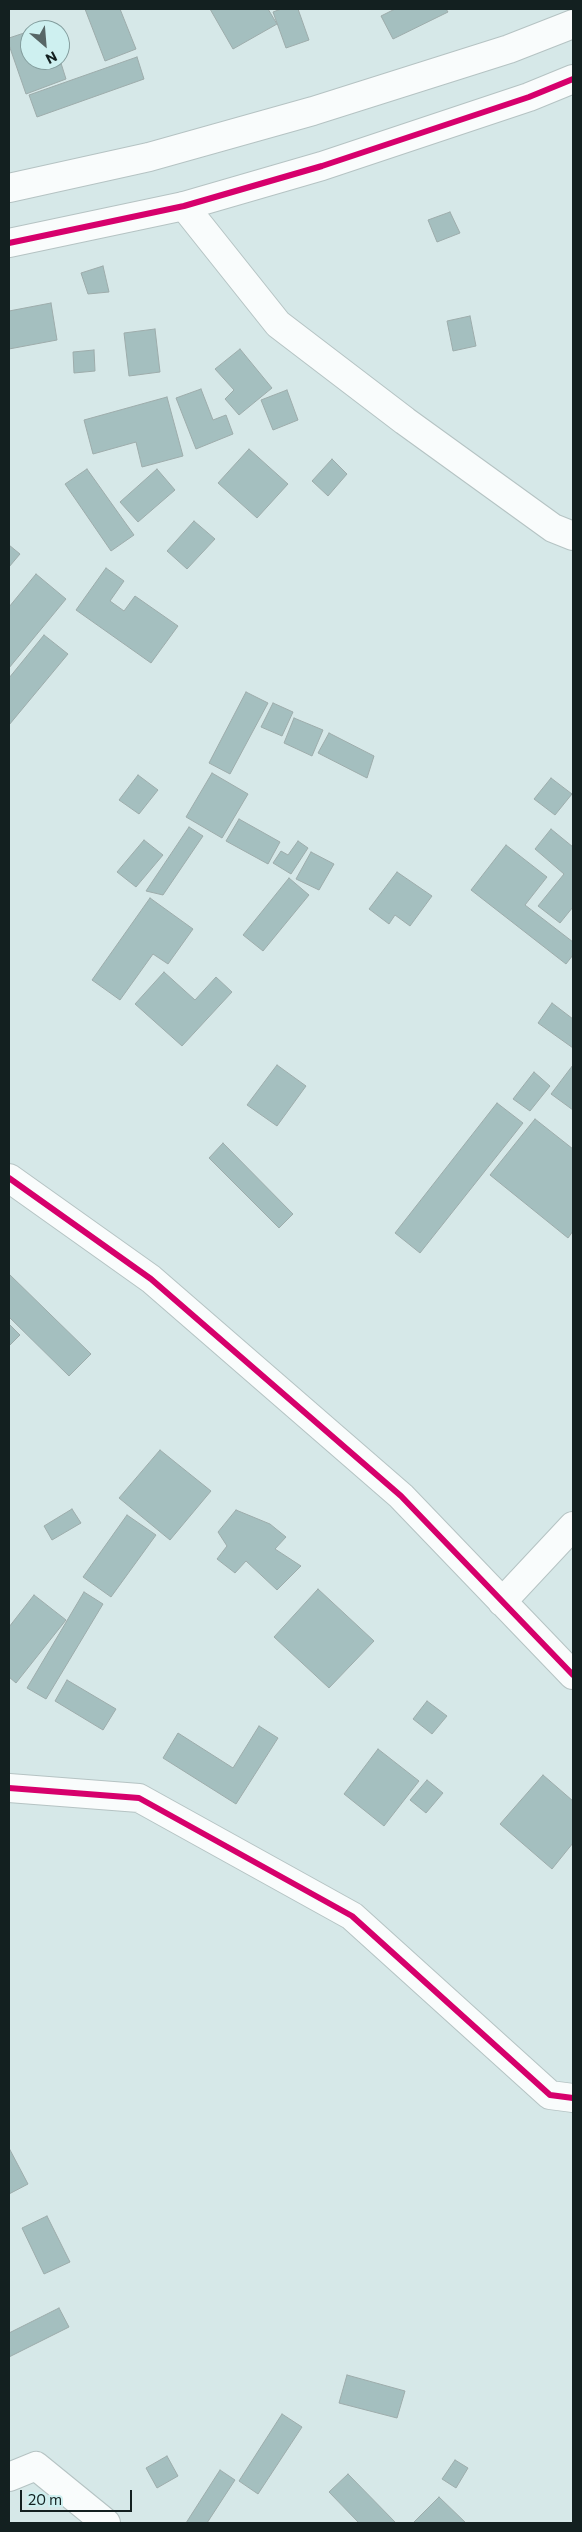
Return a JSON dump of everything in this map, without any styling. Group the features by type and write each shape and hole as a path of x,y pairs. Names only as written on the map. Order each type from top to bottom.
{"street":[{"path":"9,188 149,157 313,111 509,50 573,24"},
{"path":"9,243 184,206 322,166 529,97 573,79"},
{"path":"184,206 278,324 405,421 553,528 573,536"},
{"path":"9,1178 151,1279 401,1496 573,1675"},
{"path":"502,1602 573,1526"},
{"path":"9,1788 139,1798 148,1802 352,1916 550,2095 573,2098"},
{"path":"9,2477 36,2466 106,2523"}],"building":[{"path":"85,9 120,9 136,49 105,61"},
{"path":"210,9 268,9 277,24 233,49"},
{"path":"281,9 298,9 309,40 286,48 273,12"},
{"path":"395,9 446,9 448,12 393,39 381,16"},
{"path":"20,34 20,70 63,70 66,79 26,94 9,45 9,38"},
{"path":"137,57 144,79 37,117 29,95"},
{"path":"450,212 460,233 437,242 428,220"},
{"path":"103,266 109,292 88,294 81,273"},
{"path":"51,303 57,340 9,349 9,311"},
{"path":"470,316 476,346 453,351 447,321"},
{"path":"155,329 160,372 129,376 124,333"},
{"path":"240,349 272,388 239,415 225,399 234,390 215,369"},
{"path":"94,350 95,371 74,373 73,352"},
{"path":"201,389 213,420 226,415 233,434 196,449 176,398"},
{"path":"287,390 298,420 273,430 261,400"},
{"path":"167,397 183,456 142,467 136,442 93,454 84,420"},
{"path":"249,449 288,484 257,518 218,483"},
{"path":"332,459 347,474 328,496 312,481"},
{"path":"87,469 134,535 111,551 65,484"},
{"path":"157,469 175,490 138,522 120,502"},
{"path":"194,521 215,539 187,569 167,551"},
{"path":"9,545 20,554 9,567"},
{"path":"106,568 124,581 110,601 124,611 135,596 178,626 151,663 76,610"},
{"path":"36,574 66,599 9,668 9,607"},
{"path":"44,635 68,654 9,725 9,678"},
{"path":"246,692 268,703 230,774 209,763"},
{"path":"273,703 293,712 282,736 261,727"},
{"path":"294,718 323,730 312,756 284,743"},
{"path":"329,733 374,756 367,778 318,753"},
{"path":"212,773 248,794 222,838 186,817"},
{"path":"138,775 158,790 139,814 119,800"},
{"path":"551,778 572,794 555,815 534,799"},
{"path":"239,819 280,842 268,864 226,841"},
{"path":"189,827 203,836 163,895 146,891"},
{"path":"551,829 573,847 573,907 560,923 538,906 564,874 535,849"},
{"path":"144,840 163,855 136,887 117,872"},
{"path":"298,841 308,848 291,874 273,863 281,851 288,855"},
{"path":"506,845 547,877 525,905 573,942 573,955 566,964 471,890"},
{"path":"311,852 334,864 319,890 296,879"},
{"path":"397,872 432,896 410,926 395,915 389,924 369,909"},
{"path":"289,878 309,895 263,951 243,935"},
{"path":"150,898 193,929 168,964 153,954 120,1000 92,980"},
{"path":"164,972 195,1000 216,977 232,992 182,1046 135,1004"},
{"path":"552,1003 573,1019 573,1048 538,1023"},
{"path":"277,1065 306,1086 277,1126 247,1105"},
{"path":"573,1065 573,1110 551,1094"},
{"path":"534,1072 550,1086 530,1111 513,1099"},
{"path":"497,1103 523,1123 420,1253 395,1233"},
{"path":"535,1119 573,1149 573,1231 568,1238 490,1175"},
{"path":"223,1143 293,1214 279,1228 209,1158"},
{"path":"9,1274 91,1354 69,1376 9,1317"},
{"path":"9,1324 20,1335 9,1346"},
{"path":"160,1450 211,1491 170,1540 119,1498"},
{"path":"72,1509 81,1523 52,1540 44,1526"},
{"path":"236,1510 270,1524 286,1537 275,1549 301,1566 277,1590 246,1561 235,1573 217,1559 227,1546 218,1532"},
{"path":"127,1515 156,1535 111,1597 83,1577"},
{"path":"318,1589 374,1641 329,1688 274,1637"},
{"path":"84,1592 103,1604 46,1699 27,1688"},
{"path":"34,1595 66,1620 16,1683 9,1677 9,1627"},
{"path":"67,1680 116,1709 103,1730 55,1701"},
{"path":"427,1701 447,1716 432,1734 413,1719"},
{"path":"259,1726 278,1738 236,1804 163,1758 178,1733 233,1768"},
{"path":"378,1749 419,1781 384,1826 344,1794"},
{"path":"543,1775 573,1801 573,1843 552,1869 500,1824"},
{"path":"427,1780 443,1793 426,1813 410,1800"},
{"path":"9,2148 28,2184 9,2194"},
{"path":"47,2216 70,2262 44,2274 22,2228"},
{"path":"59,2308 69,2327 9,2357 9,2333"},
{"path":"347,2375 405,2391 397,2418 339,2403"},
{"path":"282,2414 302,2427 258,2494 239,2481"},
{"path":"167,2456 178,2476 157,2488 146,2468"},
{"path":"455,2460 468,2468 456,2488 442,2479"},
{"path":"220,2470 235,2480 207,2523 186,2523"},
{"path":"348,2474 396,2523 359,2523 329,2492"},
{"path":"439,2497 466,2523 413,2523"}],"cycle path":[{"path":"9,243 184,206 322,166 529,97 573,79"},
{"path":"9,1178 151,1279 401,1496 573,1675"},
{"path":"9,1788 139,1798 352,1916 550,2095 573,2098"}]}
